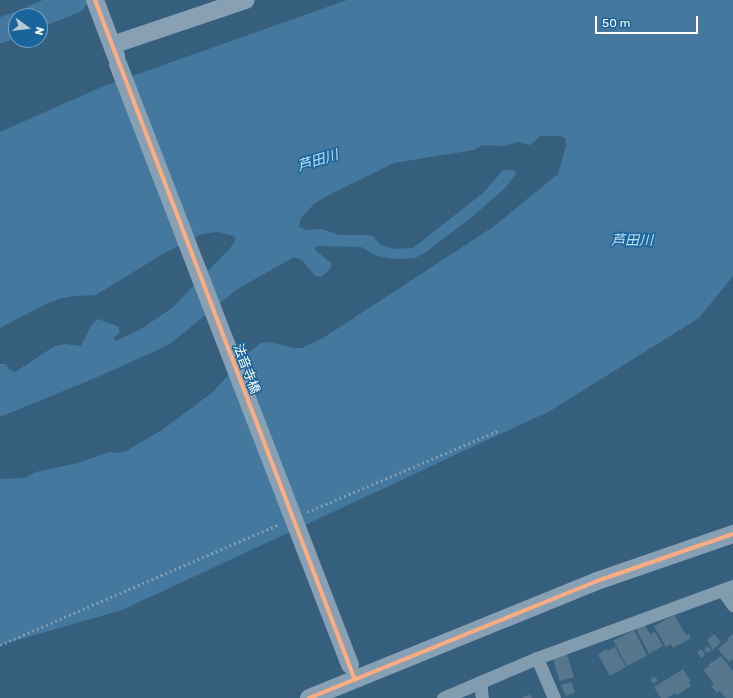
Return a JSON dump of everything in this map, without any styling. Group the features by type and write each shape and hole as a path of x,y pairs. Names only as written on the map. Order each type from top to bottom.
{"street":[{"name":"法音寺橋","path":"95,0 111,40 118,64 352,672"},
{"path":"111,40 246,0"},
{"path":"309,698 352,672 597,581 733,534"},
{"path":"443,698 537,658 728,588 733,605"},
{"path":"537,658 554,698"},
{"path":"480,682 482,698"}],"path":[{"path":"305,513 500,430"},
{"path":"0,645 283,523"}],"water":[{"name":"芦田川","path":"347,0 733,0 733,276 699,318 550,411 122,610 0,645 0,479 25,478 36,472 78,463 109,452 119,453 126,451 162,430 213,392 248,353 261,343 271,342 293,348 302,348 323,338 493,227 558,174 566,146 565,138 560,136 540,136 530,145 519,142 503,146 482,145 474,150 394,163 314,204 301,218 299,227 306,230 322,229 339,235 373,236 380,244 392,249 413,248 483,193 503,170 513,170 516,174 505,188 472,217 426,252 415,258 395,259 377,256 361,247 316,246 315,250 331,263 330,269 321,277 315,276 302,260 294,257 236,290 170,344 100,376 0,417 0,364 6,364 9,369 15,372 55,346 65,344 81,346 93,323 98,319 119,327 119,333 113,338 116,341 141,329 172,308 232,246 236,239 234,236 217,232 202,234 161,255 96,295 74,296 59,299 46,304 0,328 0,132 104,86"}],"building":[{"path":"674,615 686,635 689,634 691,638 673,648 671,644 666,647 654,626"},
{"path":"644,624 650,634 655,632 663,646 649,654 636,629"},
{"path":"634,630 647,656 627,666 614,640"},
{"path":"714,634 721,642 713,650 707,640"},
{"path":"733,634 733,659 729,662 718,649"},
{"path":"708,646 711,650 707,653 704,649"},
{"path":"615,647 626,667 610,676 598,655 606,649 607,651"},
{"path":"702,649 705,655 701,658 697,652"},
{"path":"567,654 574,677 560,681 553,658"},
{"path":"721,656 733,671 733,698 726,698 720,691 717,693 711,686 714,684 703,670"},
{"path":"683,669 691,682 689,683 691,686 677,695 676,693 667,698 661,698 654,687"},
{"path":"654,677 657,680 654,683 651,680"},
{"path":"571,682 575,692 566,696 561,685"},
{"path":"530,694 532,698 521,698"}],"waterway":[{"path":"48,11 74,0"},
{"path":"0,30 8,27"}],"cycle path":[{"path":"95,0 355,680"},
{"path":"309,698 597,581 733,534"}]}
